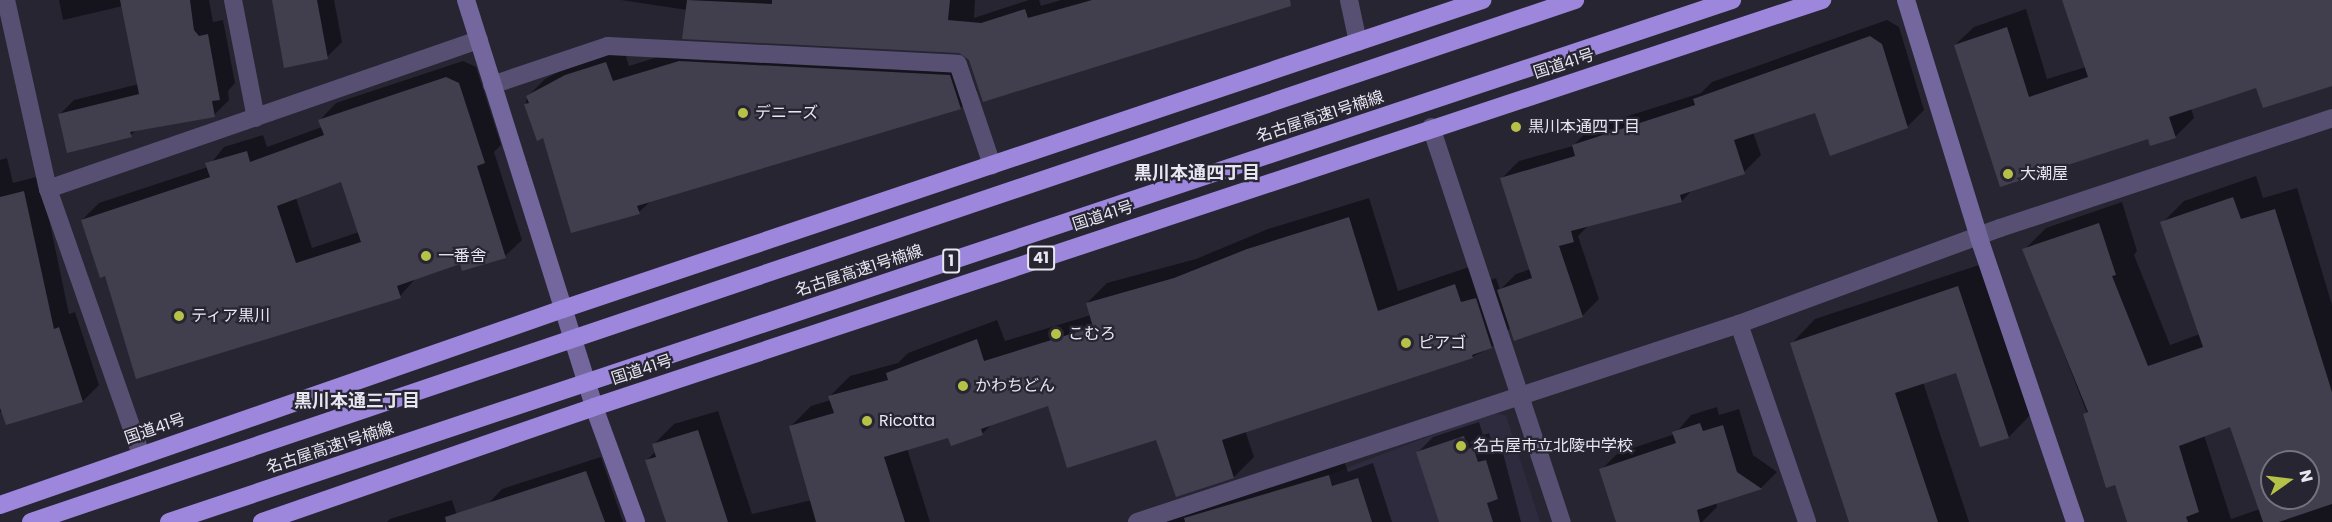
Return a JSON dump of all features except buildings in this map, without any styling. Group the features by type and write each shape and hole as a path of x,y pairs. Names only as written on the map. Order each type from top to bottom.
{"highway":[{"name":"国道41号","path":"0,505 141,454 563,309 1482,0"},
{"name":"名古屋高速1号楠線","path":"31,522 1575,0"},
{"name":"名古屋高速1号楠線","path":"169,522 1732,0"},
{"name":"国道41号","path":"261,522 594,407 1431,127 1822,0"}],"street":[{"path":"6,0 48,189 141,454"},
{"path":"233,0 256,118"},
{"path":"466,0 594,407 636,522"},
{"path":"1348,0 1358,42"},
{"path":"1906,0 1979,238 2075,522"},
{"path":"48,189 479,40"},
{"path":"492,85 608,46 958,64 992,165"},
{"path":"1137,522 1739,324 1979,238 2332,118"},
{"path":"1431,127 1562,522"},
{"path":"1739,324 1807,522"}],"shaded area":[{"name":"名古屋市立北陵中学校","path":"1492,412 1506,416 1540,522 1187,522 1329,475"}],"place":[{"name":"デニーズ","path":"743,113"},
{"name":"黒川本通四丁目","path":"1516,127"},
{"name":"大潮屋","path":"2008,174"},
{"name":"一番舎","path":"426,256"},
{"name":"ティア黒川","path":"179,316"},
{"name":"こむろ","path":"1056,334"},
{"name":"ピアゴ","path":"1406,343"},
{"name":"かわちどん","path":"963,386"},
{"name":"Ricotta","path":"867,421"},
{"name":"名古屋市立北陵中学校","path":"1461,446"}],"district":[{"name":"黒川本通四丁目","path":"1197,173"},
{"name":"黒川本通三丁目","path":"357,401"}]}
